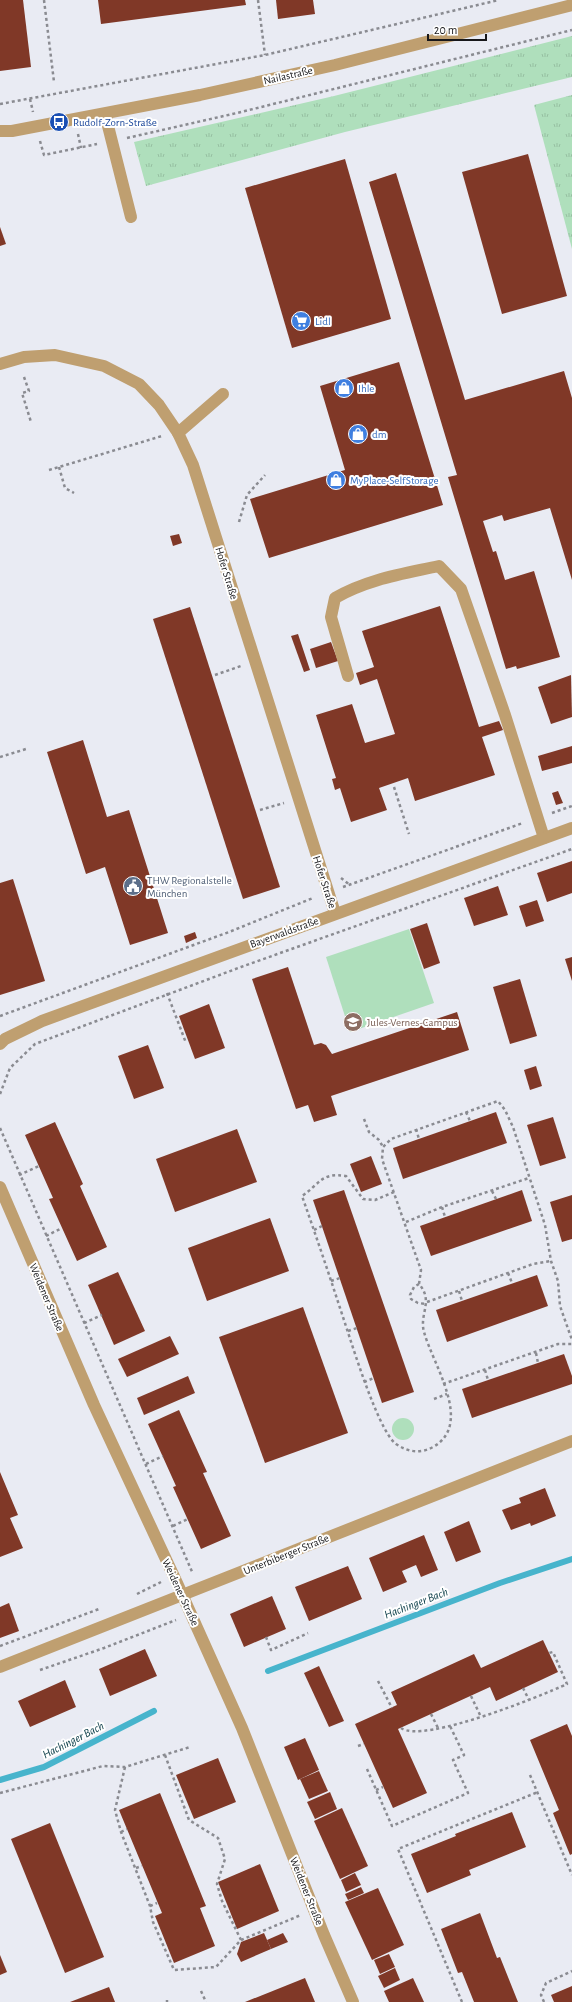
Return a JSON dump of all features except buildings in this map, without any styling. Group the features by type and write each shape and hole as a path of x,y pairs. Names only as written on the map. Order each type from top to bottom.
{"street":[{"name":"Nailastraße","path":"0,131 105,114 200,95 335,65 572,5"},
{"path":"105,114 131,217"},
{"name":"Hofer Straße","path":"0,364 24,356 55,355 104,366 139,384 159,405 178,433 193,465 335,913"},
{"path":"178,433 223,394"},
{"path":"348,676 331,617 335,598 355,587 385,577 439,566 461,589 505,715 544,838"},
{"name":"Bayerwaldstraße","path":"0,1044 4,1039 42,1021 335,913 572,828"},
{"name":"Weidener Straße","path":"0,1186 94,1405 242,1728 322,1929 353,2002"},
{"name":"Unterbiberger Straße","path":"0,1667 572,1441"}],"path":[{"path":"44,0 54,82"},
{"path":"258,0 265,55"},
{"path":"0,104 265,55 499,0"},
{"path":"36,126 44,155 237,113 572,30"},
{"path":"78,133 81,148"},
{"path":"24,377 29,391 22,393 31,422"},
{"path":"49,470 158,437 178,433"},
{"path":"59,467 65,488 74,493"},
{"path":"239,522 247,495 265,475"},
{"path":"215,675 255,662"},
{"path":"0,757 26,749"},
{"path":"394,787 409,834"},
{"path":"260,810 298,798"},
{"path":"0,1016 229,932 328,892 572,806"},
{"path":"0,1094 10,1068 35,1044 168,994 572,849"},
{"path":"161,977 186,1043"},
{"path":"383,1147 392,1139 416,1129 498,1101 505,1110 514,1127 545,1225 551,1261 558,1281 560,1306 572,1340"},
{"path":"466,1112 470,1121"},
{"path":"364,1119 369,1132 379,1140 383,1147 382,1159 406,1222 422,1270 419,1284 411,1291 410,1294 413,1301 426,1303 533,1264 551,1261"},
{"path":"0,1128 19,1175 199,1588"},
{"path":"416,1129 419,1139"},
{"path":"19,1175 39,1166"},
{"path":"394,1192 375,1200 363,1199 346,1176 334,1174 326,1177 302,1196 364,1382 386,1431 395,1444 414,1452 425,1451 440,1442 450,1430 452,1412 424,1331 426,1303 425,1291 419,1284"},
{"path":"406,1222 442,1207 529,1178"},
{"path":"492,1190 496,1199"},
{"path":"442,1207 445,1217"},
{"path":"314,1230 322,1226"},
{"path":"46,1236 62,1228"},
{"path":"508,1273 512,1284"},
{"path":"331,1281 340,1278"},
{"path":"459,1291 462,1301"},
{"path":"84,1323 102,1315"},
{"path":"348,1331 357,1328"},
{"path":"443,1384 536,1353 558,1344 572,1344"},
{"path":"536,1353 538,1363"},
{"path":"485,1370 488,1380"},
{"path":"364,1382 374,1378"},
{"path":"434,1399 447,1394"},
{"path":"146,1464 163,1456"},
{"path":"173,1526 188,1519"},
{"path":"135,1595 160,1583"},
{"path":"0,1646 106,1606"},
{"path":"34,1672 176,1620"},
{"path":"266,1637 271,1650 308,1633"},
{"path":"401,1728 405,1731 420,1732 450,1726 529,1700 567,1684 553,1652 549,1653"},
{"path":"378,1681 392,1708"},
{"path":"523,1688 529,1700"},
{"path":"471,1696 481,1717"},
{"path":"431,1714 438,1728"},
{"path":"367,1769 392,1826 468,1793 453,1760 464,1755 450,1726"},
{"path":"358,1746 364,1744"},
{"path":"0,1793 103,1766 125,1767 190,1747"},
{"path":"165,1755 183,1798 189,1820 218,1838 225,1859 217,1884 241,1940"},
{"path":"125,1767 115,1810 121,1832 150,1906 153,1922 174,1970 216,1967 241,1940 301,1915"},
{"path":"530,1775 572,1876"},
{"path":"376,1790 383,1787"},
{"path":"462,2002 398,1849 538,1792"},
{"path":"121,1832 127,1829"},
{"path":"136,1868 142,1866"},
{"path":"150,1906 157,1903"},
{"path":"159,1937 163,1936"},
{"path":"544,2002 541,1995 546,1983 572,1971"},
{"path":"201,1991 206,2002"}],"green space":[{"path":"572,36 572,77 345,132 146,186 134,142 334,96"},
{"path":"572,95 572,249 534,105"},
{"path":"409,929 434,1003 350,1032 326,957"},
{"path":"403,1418 411,1421 414,1429 411,1437 403,1440 395,1437 392,1429 395,1421"}],"waterway":[{"name":"Hachinger Bach","path":"268,1671 500,1583 572,1559"},
{"name":"Hachinger Bach","path":"0,1780 44,1767 154,1711"}],"place":[{"name":"Rudolf-Zorn-Straße","path":"59,122"},
{"name":"Lidl","path":"301,321"},
{"name":"Ihle","path":"344,388"},
{"name":"dm","path":"358,434"},
{"name":"MyPlace-SelfStorage","path":"336,480"},
{"name":"THW Regionalstelle München","path":"133,886"},
{"name":"Jules-Vernes-Campus","path":"353,1022"}]}
